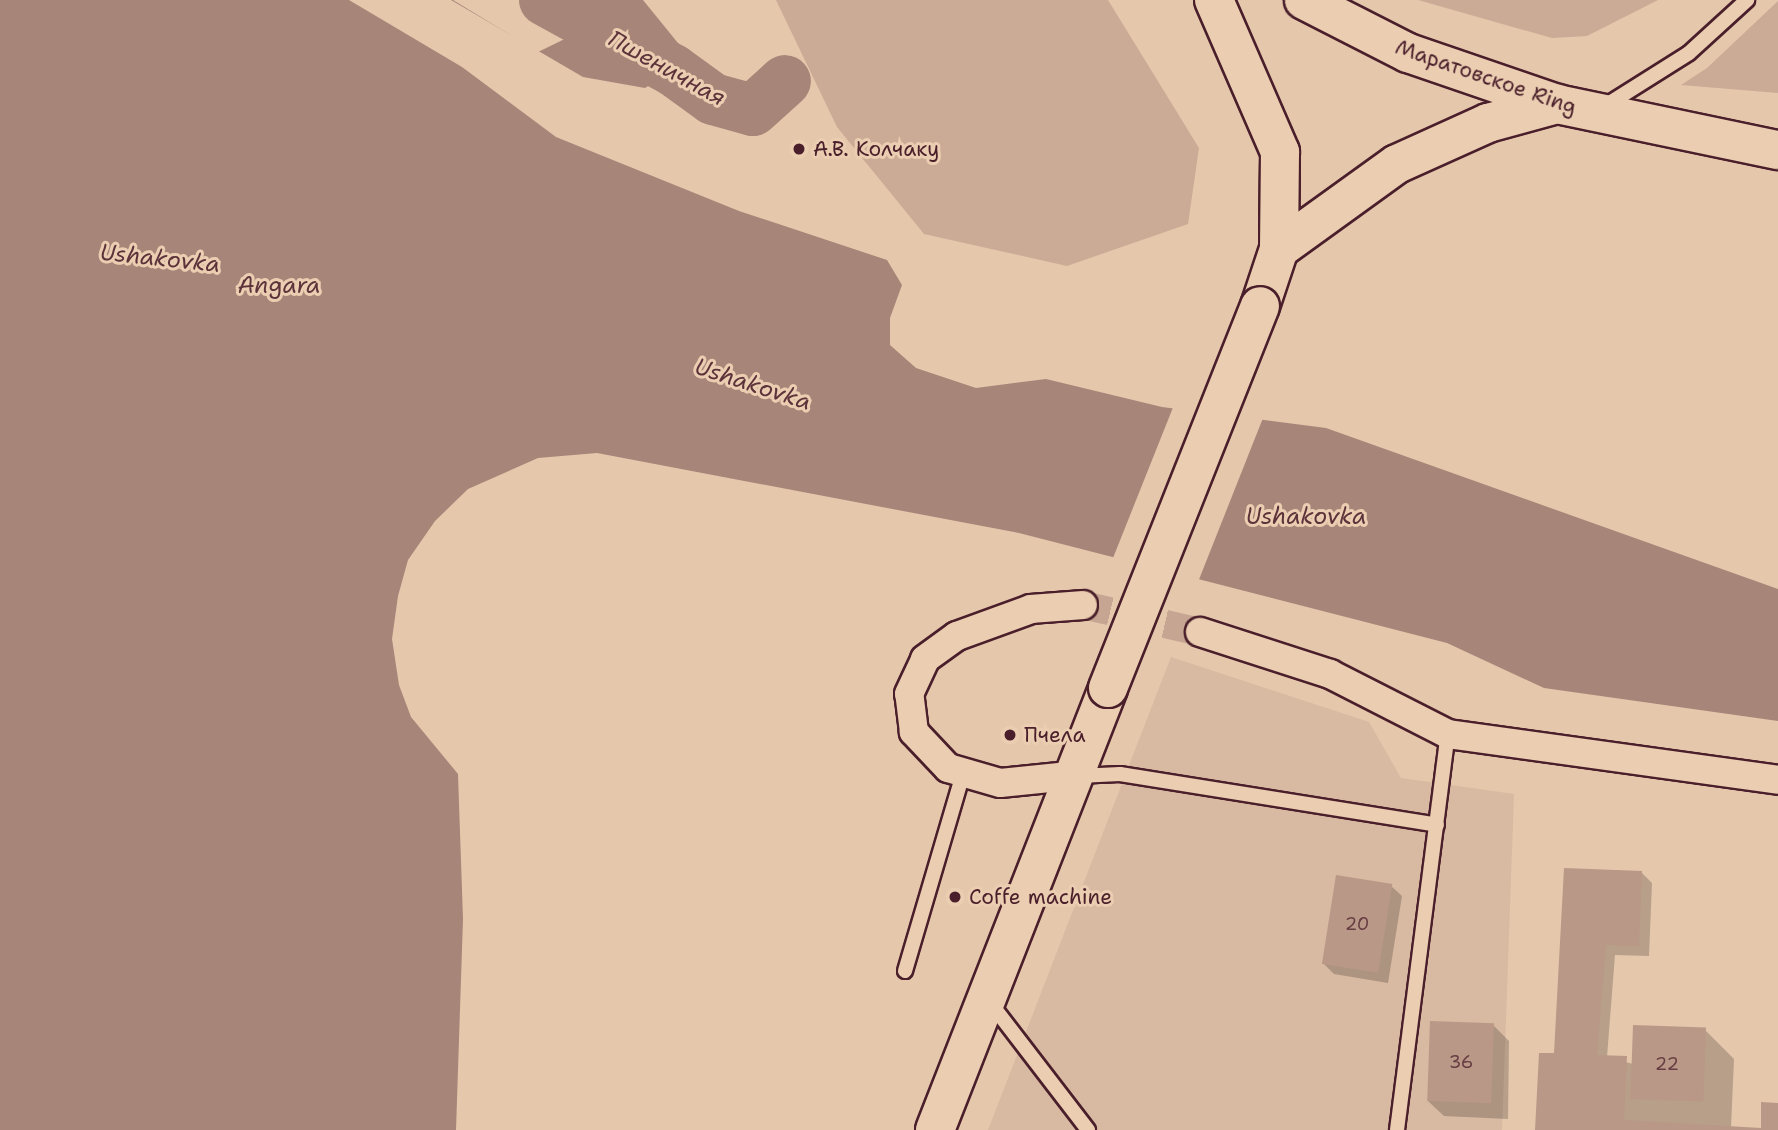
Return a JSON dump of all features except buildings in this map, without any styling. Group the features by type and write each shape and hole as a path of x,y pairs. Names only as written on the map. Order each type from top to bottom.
{"main road":[{"path":"935,1130 984,994 1069,776 1108,688 1260,306 1279,250 1280,152 1214,0"},
{"name":"Маратовское Ring","path":"1304,0 1408,53 1557,104 1778,150"},
{"path":"1279,250 1397,164 1488,123 1557,104"}],"street":[{"path":"1069,776 1000,783 963,774 936,760 914,733 909,694 919,667 941,645 974,629 1031,610 1083,605"},
{"path":"1200,632 1330,674 1448,734 1778,780"}],"lane":[{"name":"Маратовское Ring","path":"1595,112 1689,53 1747,0"},
{"path":"1397,1130 1448,734"},
{"path":"905,971 963,774"},
{"path":"1069,776 1120,774 1437,824"},
{"path":"984,994 1088,1130"}],"shaded area":[{"path":"776,0 1108,0 1199,148 1188,224 1067,266 924,234 837,127"},
{"path":"1418,0 1658,0 1587,36 1552,38"},
{"path":"1778,1 1778,93 1681,85 1707,68"},
{"path":"1171,657 1369,722 1401,778 1514,794 1502,1130 988,1130"}],"water":[{"name":"Angara","path":"0,0 349,0 462,67 556,137 739,211 887,260 902,285 890,318 890,345 916,368 976,388 1046,379 1162,407 1326,428 1778,589 1778,721 1544,688 1447,643 1019,533 597,453 538,458 468,489 435,521 408,560 398,596 392,639 399,685 411,717 458,774 463,919 456,1130 0,1130"},
{"path":"451,0 643,0 682,48 673,70 645,88 583,77"}],"pier":[{"path":"453,0 577,0 577,33 538,52"},
{"path":"1174,405 1263,418 1198,582 1113,558"}],"waterway":[{"name":"Пшеничная","path":"545,0 673,70 713,99 753,110 785,81"}],"tunnel":[{"path":"1083,605 1200,632"}],"place":[{"name":"А.В. Колчаку","path":"799,149"},
{"name":"Пчела","path":"1010,735"},
{"name":"Coffe machine","path":"955,897"}],"water label":[{"name":"Ushakovka","path":"160,258"},
{"name":"Ushakovka","path":"753,384"},
{"name":"Ushakovka","path":"1306,516"}]}
